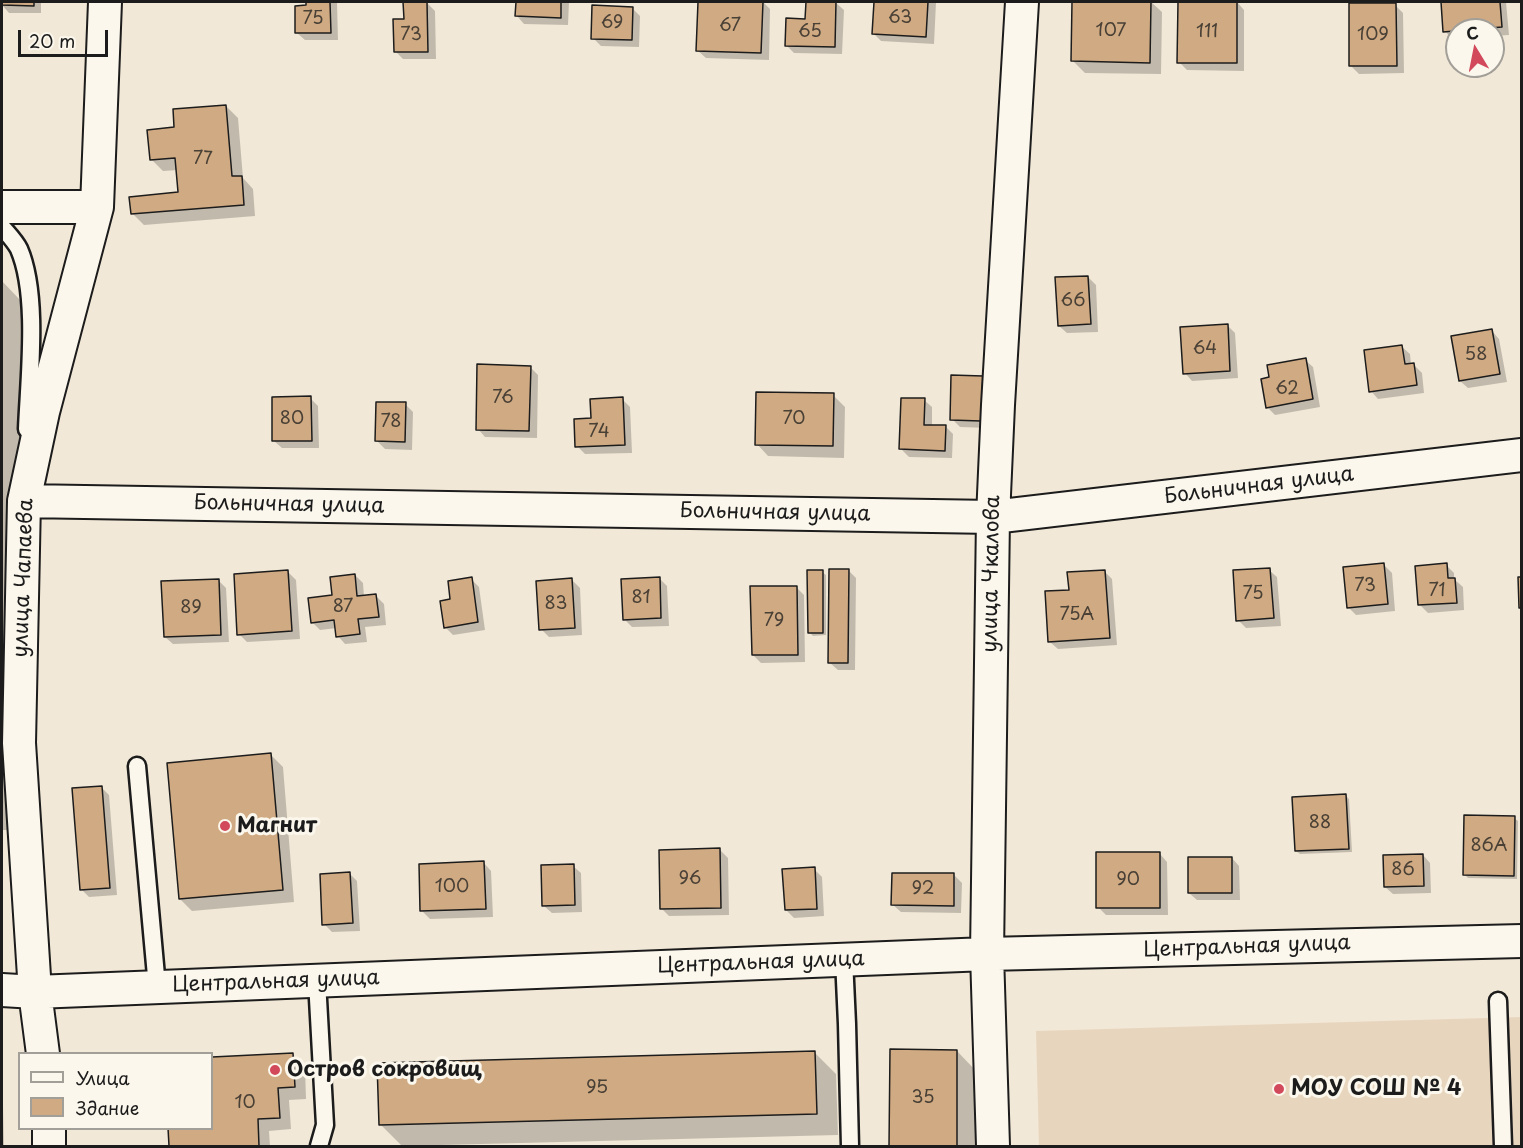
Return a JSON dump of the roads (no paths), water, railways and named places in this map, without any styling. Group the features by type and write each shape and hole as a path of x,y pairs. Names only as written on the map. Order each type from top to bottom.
{"street":[{"name":"улица Чапаева","path":"43,1052 35,992 19,743 24,501 44,412 97,207 105,2"},
{"name":"улица Чкалова","path":"993,1146 987,954 993,517 998,393 1022,2"},
{"path":"2,207 97,207"},
{"name":"Больничная улица","path":"24,501 993,517 1521,455"},
{"name":"Центральная улица","path":"2,990 35,992 987,954 1521,941"},
{"path":"49,1130 49,1146"}],"lane":[{"path":"2,227 18,247 26,273 30,307 31,339 24,501"},
{"path":"137,766 157,987"},
{"path":"844,959 850,1146"},
{"path":"317,981 325,1125 320,1146"},
{"path":"1498,1001 1503,1146"}],"place":[{"name":"Магнит","path":"225,826"},
{"name":"Остров сокровищ","path":"275,1070"},
{"name":"МОУ СОШ № 4","path":"1279,1089"}]}
